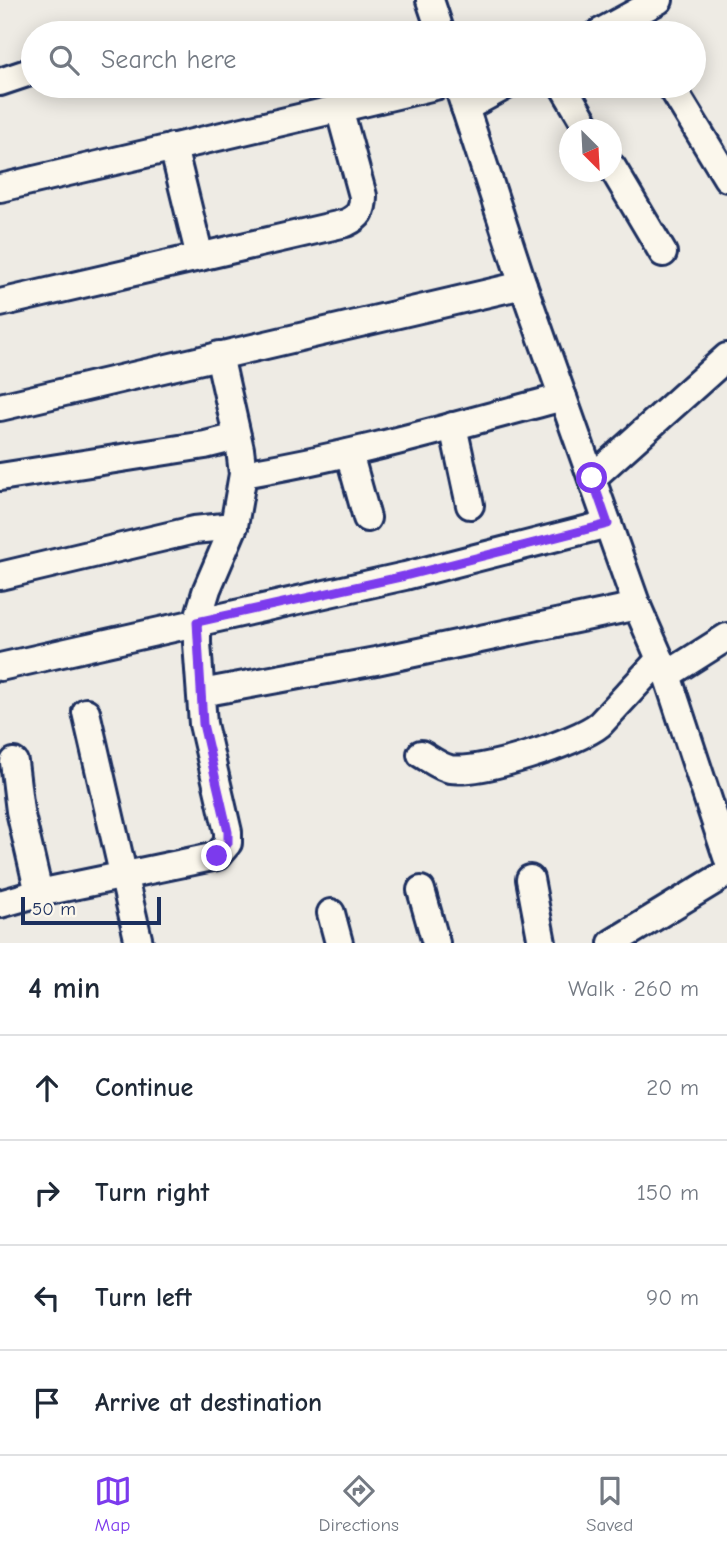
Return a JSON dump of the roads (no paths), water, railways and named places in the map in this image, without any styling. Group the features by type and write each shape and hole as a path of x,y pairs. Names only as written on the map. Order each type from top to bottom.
{"street":[{"path":"430,0 437,21"},
{"path":"638,21 659,0"},
{"path":"0,82 21,75"},
{"path":"0,188 383,98"},
{"path":"462,98 523,285 637,606 719,807 727,857"},
{"path":"570,98 582,119"},
{"path":"678,98 727,178"},
{"path":"0,303 346,223 357,218 363,208 363,196 339,108"},
{"path":"173,147 200,257"},
{"path":"620,182 663,253"},
{"path":"0,407 523,285"},
{"path":"0,904 39,892 217,856 228,843 228,832 203,724 197,622 207,589 234,526 243,474 219,355"},
{"path":"592,478 727,358"},
{"path":"243,474 349,453 563,397"},
{"path":"453,426 470,505"},
{"path":"0,477 205,445 237,437"},
{"path":"349,453 367,518"},
{"path":"0,667 405,576 608,524"},
{"path":"0,576 194,530 234,526"},
{"path":"201,693 376,662 637,606"},
{"path":"421,754 447,769 462,769 503,761 571,741 600,724 663,667 727,637"},
{"path":"86,712 139,943"},
{"path":"14,762 20,811 39,892"},
{"path":"612,943 641,935 727,873"},
{"path":"530,879 542,943"},
{"path":"421,890 436,943"},
{"path":"331,912 339,943"}]}
